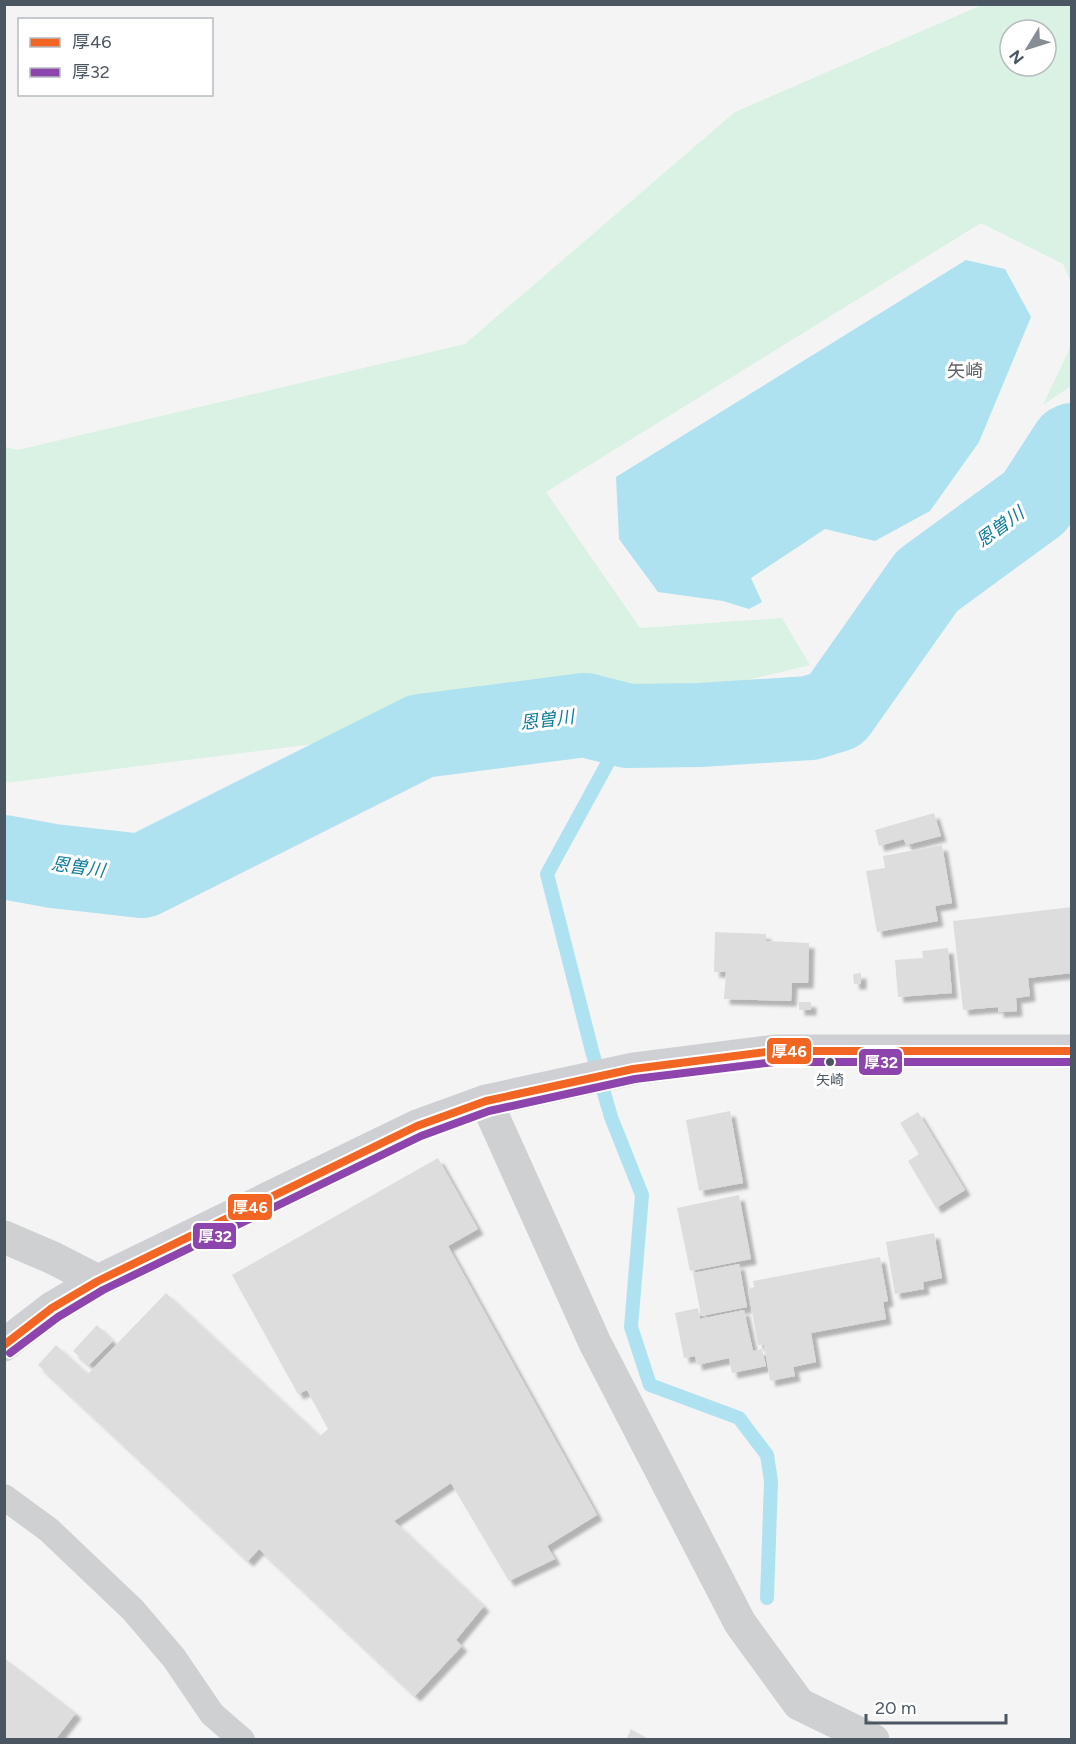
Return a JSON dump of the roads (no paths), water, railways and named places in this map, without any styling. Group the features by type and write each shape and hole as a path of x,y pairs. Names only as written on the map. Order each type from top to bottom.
{"street":[{"path":"4,1345 52,1308 98,1281 417,1126 486,1101 633,1069 774,1051 1071,1051"},
{"path":"486,1101 595,1342 740,1623 799,1704 873,1740"},
{"path":"4,1237 98,1281"}],"lane":[{"path":"4,1497 49,1530 133,1610 174,1658 212,1714 242,1740"}],"water":[{"path":"966,260 1005,269 1031,317 979,442 930,511 875,541 825,529 751,578 762,602 749,609 723,601 658,592 619,539 616,477"}],"waterway":[{"name":"恩曽川","path":"4,857 53,866 142,876 421,736 585,715 628,726 700,725 810,718 836,710 927,581 1035,502 1072,445"},
{"path":"628,726 547,874 611,1117 642,1195 631,1327 650,1385 739,1418 767,1455 771,1481 767,1598"}],"place":[{"name":"矢崎","path":"830,1062"}],"district":[{"name":"矢崎","path":"965,371"}]}
